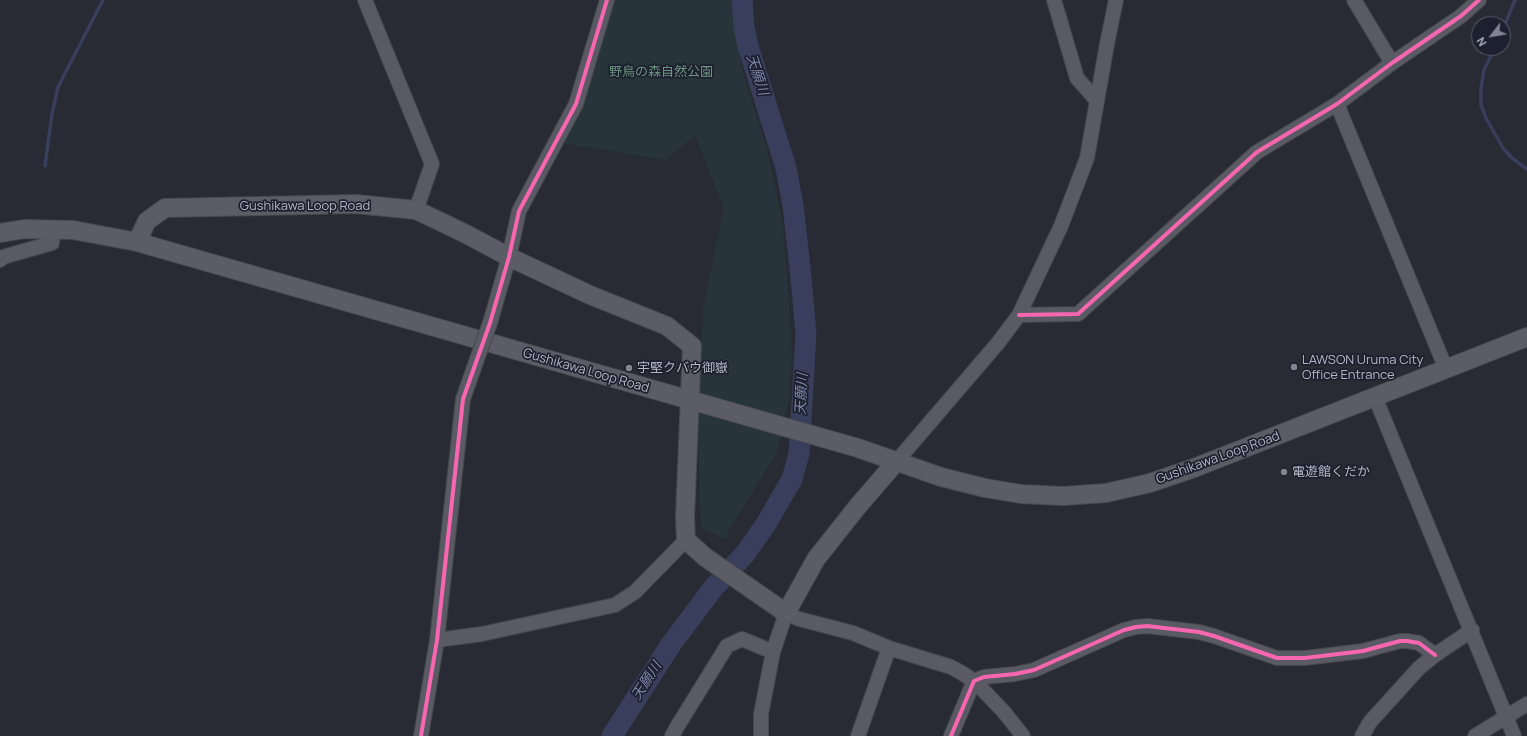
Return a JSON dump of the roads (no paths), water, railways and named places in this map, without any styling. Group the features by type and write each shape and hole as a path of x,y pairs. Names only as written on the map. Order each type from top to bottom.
{"main road":[{"name":"Gushikawa Loop Road","path":"137,242 147,220 165,208 356,204 416,210 509,257 590,295 667,326 692,346 685,517 686,540"},
{"name":"Gushikawa Loop Road","path":"0,233 25,229 73,230 137,242 690,400 737,415 858,448 941,477 985,488 1022,494 1063,496 1106,492 1150,483 1194,468 1527,337"},
{"path":"686,540 705,557 786,613 816,558 896,462"}],"street":[{"path":"365,0 432,164 416,210"},
{"path":"421,736 437,640 463,399 490,324 509,257 519,211 576,104 607,0"},
{"path":"1054,0 1077,78 1097,100"},
{"path":"896,462 998,343 1019,315 1061,226 1087,158 1116,0"},
{"path":"1354,0 1392,63"},
{"path":"1019,315 1078,314 1257,152 1337,104 1392,63 1461,16 1479,0"},
{"path":"1337,104 1446,369"},
{"path":"0,260 3,257 52,243 52,229"},
{"path":"1375,397 1472,630 1514,736"},
{"path":"437,640 482,634 615,605 635,592 686,540"},
{"path":"761,736 760,714 773,652 786,613 799,619 853,633 889,648 950,668 974,681 1004,712 1023,736"},
{"path":"951,736 974,681 984,677 1015,674 1034,670 1124,630 1136,627 1148,626 1206,634 1225,639 1266,656 1277,658 1305,658 1363,651 1400,641 1419,643 1435,655"},
{"path":"1362,736 1366,727 1379,711 1416,671 1435,655 1472,630"},
{"path":"672,736 727,646 742,638 773,652"},
{"path":"858,736 889,648"},
{"path":"1475,736 1527,704"}],"waterway":[{"path":"45,166 52,114 58,87 103,0"},
{"name":"天願川","path":"612,736 672,643 714,587 745,554 766,524 792,479 799,454 806,334 793,205 786,168 748,46 744,27 742,0"},
{"path":"1508,16 1515,0"},
{"path":"1491,56 1484,70 1481,88 1481,105 1486,118 1503,148 1512,158 1527,169"}],"place":[{"name":"LAWSON Uruma City Office Entrance","path":"1294,367"},
{"name":"宇堅クバウ御嶽","path":"629,368"},
{"name":"電遊館くだか","path":"1284,472"}],"park label":[{"name":"野鳥の森自然公園","path":"661,72"}]}
